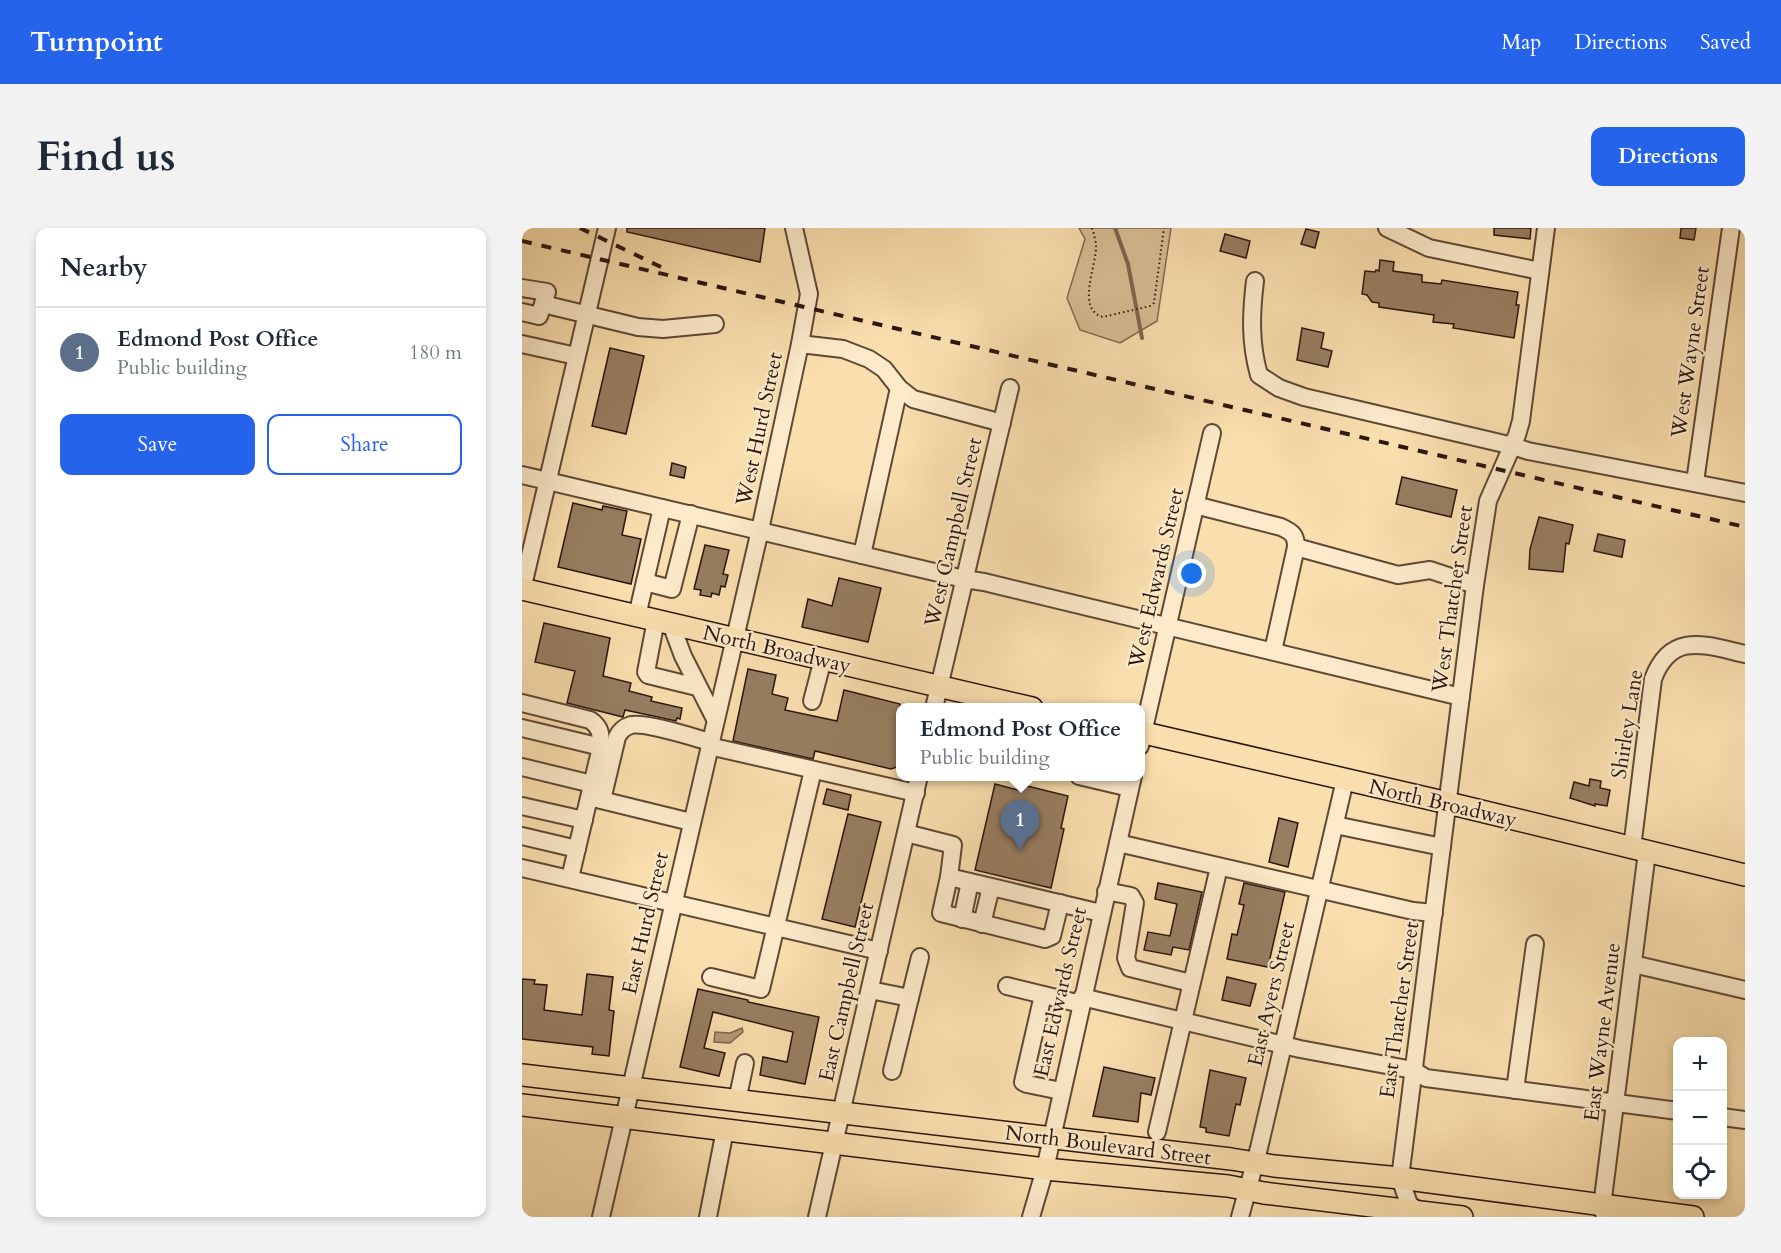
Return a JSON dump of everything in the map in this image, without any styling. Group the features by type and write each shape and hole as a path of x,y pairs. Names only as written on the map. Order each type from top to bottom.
{"main road":[{"name":"North Broadway","path":"522,590 939,686 979,701 994,703"},
{"name":"North Broadway","path":"1145,738 1448,803 1745,875"},
{"name":"North Boulevard Street","path":"522,1075 1254,1163 1400,1178 1604,1211 1693,1217"},
{"name":"North Boulevard Street","path":"522,1105 1045,1169 1228,1186 1417,1214 1462,1217"}],"street":[{"path":"522,590 607,228"},
{"name":"West Hurd Street","path":"734,639 760,530 809,294 794,228"},
{"path":"1386,228 1429,248 1540,271"},
{"name":"West Thatcher Street","path":"1448,803 1475,585 1488,501 1513,446 1521,421 1546,228"},
{"name":"West Wayne Street","path":"1695,482 1731,228"},
{"path":"1255,281 1251,312 1253,354 1259,375 1279,388 1304,397 1528,451 1745,493"},
{"path":"522,288 547,292 539,316 522,312"},
{"path":"543,304 638,327 663,329 715,324"},
{"path":"522,344 576,356"},
{"path":"800,344 843,349 869,359 884,369 913,399 1002,423"},
{"path":"862,555 900,388"},
{"name":"West Campbell Street","path":"939,686 1011,388"},
{"name":"West Edwards Street","path":"1145,721 1169,626 1212,433"},
{"path":"522,475 984,582 1461,697"},
{"path":"1195,505 1281,527 1291,532 1296,538 1273,651"},
{"path":"663,508 645,582 655,620 646,672 648,675 697,687"},
{"path":"645,582 672,589 691,514"},
{"path":"1296,547 1398,575 1430,570 1475,585"},
{"path":"655,620 679,649 715,719"},
{"name":"East Hurd Street","path":"601,1217 734,639"},
{"name":"Shirley Lane","path":"1639,850 1653,679 1658,666 1665,655 1686,645 1707,646 1745,654"},
{"path":"812,701 823,659"},
{"path":"935,703 939,686"},
{"path":"522,703 590,720 598,726 601,747 594,794"},
{"path":"570,878 584,820 617,737 620,731 628,726 644,725 813,770 916,793"},
{"path":"522,728 601,747"},
{"path":"522,768 594,794 691,822"},
{"path":"711,977 761,989 813,770"},
{"name":"East Ayers Street","path":"1240,1217 1345,780"},
{"name":"East Campbell Street","path":"817,1217 918,781"},
{"name":"East Edwards Street","path":"1031,1217 1045,1169 1132,782"},
{"name":"East Thatcher Street","path":"1417,1214 1408,1204 1400,1178 1448,803"},
{"path":"522,806 584,820"},
{"path":"1335,825 1442,847"},
{"path":"906,834 952,845 949,877 940,912 942,914 1048,939 1052,936 1060,903"},
{"path":"522,836 577,849"},
{"path":"1118,843 1413,911 1434,913"},
{"name":"East Wayne Avenue","path":"1604,1211 1634,964 1639,850"},
{"path":"1156,1132 1171,1078 1219,867"},
{"path":"522,868 879,951"},
{"path":"949,877 1101,913"},
{"path":"962,919 970,882"},
{"path":"982,924 991,887"},
{"path":"1106,891 1131,896 1135,903 1126,958 1130,968 1191,983"},
{"path":"1515,1090 1535,944"},
{"path":"892,1071 920,957"},
{"path":"1634,964 1745,990"},
{"path":"1008,986 1043,995 1183,1021 1283,1045 1413,1070 1426,1078 1673,1111"},
{"path":"870,990 910,998"},
{"path":"1043,995 1023,1082 1061,1091"},
{"path":"737,1101 745,1063"},
{"path":"1727,1118 1745,1120"},
{"path":"708,1217 725,1130"}],"path":[{"path":"1092,228 1096,247 1089,299 1091,309 1096,315 1103,317 1150,306 1154,303 1164,228"}],"shaded area":[{"path":"1079,228 1171,228 1157,321 1120,343 1080,330 1067,298 1085,239"},
{"path":"742,1028 743,1032 730,1043 714,1042 715,1032 730,1033"}],"building":[{"path":"627,228 765,228 760,262 627,232"},
{"path":"1494,228 1531,228 1530,239 1494,235"},
{"path":"1681,228 1696,228 1694,240 1680,238"},
{"path":"1306,229 1319,232 1315,248 1301,244"},
{"path":"1225,234 1250,241 1246,258 1220,251"},
{"path":"1380,260 1394,262 1393,271 1422,275 1422,282 1441,284 1442,280 1518,292 1516,305 1519,305 1514,338 1453,328 1454,324 1433,322 1434,315 1379,307 1379,303 1372,302 1367,295 1362,294 1365,271 1379,271"},
{"path":"1302,328 1324,333 1321,348 1332,351 1328,367 1297,360"},
{"path":"610,348 644,356 626,434 592,426"},
{"path":"672,463 686,467 684,478 670,475"},
{"path":"1402,477 1457,490 1451,517 1396,504"},
{"path":"573,503 602,510 603,506 627,511 622,535 641,539 631,584 558,567"},
{"path":"1539,517 1573,525 1569,544 1566,543 1563,572 1529,569 1530,549"},
{"path":"1598,534 1625,540 1622,557 1594,551"},
{"path":"705,545 729,550 723,574 728,575 725,587 721,586 719,595 712,593 711,597 700,595 701,590 694,589"},
{"path":"839,578 881,588 868,642 802,627 808,599 832,606"},
{"path":"544,623 610,638 603,676 631,683 629,691 652,697 651,701 682,708 680,719 677,718 676,721 625,710 623,717 567,703 575,671 535,662"},
{"path":"748,669 776,675 772,694 788,698 785,710 837,721 844,690 896,703 896,767 891,769 815,751 813,759 733,741"},
{"path":"1590,779 1601,781 1600,788 1610,790 1607,806 1595,804 1595,806 1570,798 1574,782 1589,786"},
{"path":"995,784 1022,791 1023,785 1068,796 1061,828 1064,829 1051,888 975,870"},
{"path":"827,789 851,795 848,810 823,804"},
{"path":"848,814 881,822 855,927 822,919"},
{"path":"1279,818 1298,823 1288,867 1269,862"},
{"path":"1158,883 1202,892 1189,950 1173,947 1171,955 1144,950 1148,932 1170,936 1177,904 1155,899"},
{"path":"1244,883 1285,892 1268,967 1227,959 1232,934 1237,935 1244,905 1239,904"},
{"path":"587,974 613,977 609,1010 614,1011 609,1056 592,1054 593,1047 522,1039 522,979 535,980 534,984 547,985 544,1010 582,1015"},
{"path":"1227,977 1256,984 1250,1006 1222,1000"},
{"path":"698,989 819,1017 805,1084 760,1075 763,1057 787,1062 793,1032 713,1012 704,1048 725,1053 719,1076 680,1067"},
{"path":"1104,1067 1155,1078 1151,1095 1141,1093 1138,1122 1093,1116"},
{"path":"1210,1070 1246,1078 1240,1105 1236,1104 1229,1136 1206,1132 1206,1128 1200,1127"}],"waterway":[{"path":"1115,228 1128,264 1142,338"}],"railway":[{"path":"580,228 661,267"},
{"path":"522,241 1745,527"}],"place":[{"name":"Edmond Post Office","path":"1020,850"}]}
